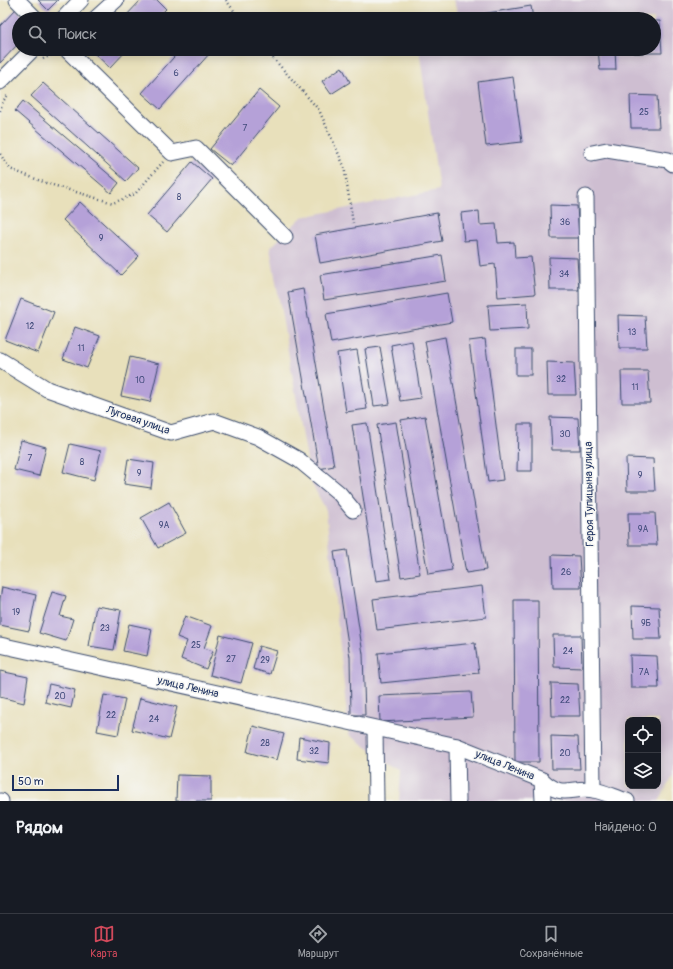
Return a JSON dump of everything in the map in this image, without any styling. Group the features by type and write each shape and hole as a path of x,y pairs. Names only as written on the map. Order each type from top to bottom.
{"street":[{"path":"16,0 29,12"},
{"path":"70,12 81,0"},
{"path":"103,12 116,0"},
{"path":"0,82 26,56"},
{"path":"73,56 172,153 196,148 285,237"},
{"path":"592,153 607,150 668,160 673,164"},
{"name":"Героя Тупицына улица","path":"586,197 593,790"},
{"name":"Луговая улица","path":"0,360 47,389 172,434 214,421 258,437 299,460 339,493 353,510"},
{"name":"улица Ленина","path":"0,645 457,746 542,780 551,789 562,792 593,790"},
{"path":"375,729 376,801"},
{"path":"457,746 458,801"},
{"path":"542,780 544,801"},
{"path":"593,790 627,801"}],"path":[{"path":"226,0 235,12"},
{"path":"271,56 319,110 344,166 353,223"},
{"path":"0,154 10,169 46,183 113,203 135,194 172,153"}],"shaded area":[{"path":"453,0 673,0 673,775 659,801 399,801 401,771 349,735 326,510 311,482 270,248 302,217 439,190 420,56 661,56 661,12 457,12"}],"building":[{"path":"38,0 58,0 48,10"},
{"path":"141,0 157,0 166,9 163,12 130,12"},
{"path":"531,6 532,12 494,12"},
{"path":"12,13 12,50 0,63 0,26"},
{"path":"97,56 121,56 110,68"},
{"path":"175,56 207,56 160,109 142,93"},
{"path":"599,56 615,56 616,70 600,70"},
{"path":"342,67 350,82 331,94 322,81"},
{"path":"513,77 522,142 486,146 478,82"},
{"path":"43,83 138,168 126,181 31,96"},
{"path":"259,90 279,107 231,166 210,149"},
{"path":"630,95 657,96 659,128 631,128"},
{"path":"23,101 119,183 111,193 15,111"},
{"path":"192,162 212,179 167,232 147,215"},
{"path":"80,202 139,256 121,275 63,220"},
{"path":"550,205 577,206 579,238 551,238"},
{"path":"479,211 480,225 496,224 498,243 514,242 515,258 531,257 535,294 498,297 495,264 480,266 477,240 464,241 461,213"},
{"path":"437,213 442,241 320,263 315,235"},
{"path":"442,255 446,281 324,300 320,275"},
{"path":"549,257 577,258 579,290 550,290"},
{"path":"303,289 334,466 319,469 288,292"},
{"path":"447,293 452,322 331,343 326,314"},
{"path":"21,299 54,312 38,353 5,340"},
{"path":"527,303 528,329 490,331 488,305"},
{"path":"618,315 645,316 647,348 619,348"},
{"path":"75,327 100,336 87,368 63,359"},
{"path":"445,337 486,570 466,573 425,341"},
{"path":"485,339 503,480 488,482 469,341"},
{"path":"412,341 421,398 400,401 391,345"},
{"path":"380,347 390,404 374,406 365,349"},
{"path":"516,349 531,349 531,375 516,375"},
{"path":"357,350 367,409 346,412 337,353"},
{"path":"130,357 159,364 150,402 121,396"},
{"path":"547,362 574,363 576,395 548,395"},
{"path":"621,371 648,371 650,403 622,403"},
{"path":"425,416 452,570 428,574 401,420"},
{"path":"550,417 578,418 580,450 552,450"},
{"path":"396,422 420,574 401,577 377,425"},
{"path":"367,423 391,579 376,581 352,425"},
{"path":"518,424 532,424 532,471 517,471"},
{"path":"21,440 46,447 39,476 14,470"},
{"path":"70,444 101,451 94,480 63,472"},
{"path":"626,458 653,459 655,491 627,491"},
{"path":"128,459 154,463 151,488 124,484"},
{"path":"169,502 186,533 158,548 141,518"},
{"path":"628,513 655,513 657,545 629,545"},
{"path":"347,550 363,654 365,715 351,715 350,657 334,552"},
{"path":"552,555 579,556 581,588 553,588"},
{"path":"482,586 486,617 377,630 373,599"},
{"path":"2,587 36,595 29,631 0,625 0,599"},
{"path":"52,592 66,596 60,616 73,619 66,641 39,633"},
{"path":"514,600 538,600 539,762 515,762"},
{"path":"96,606 121,610 114,650 89,646"},
{"path":"632,606 659,607 661,639 633,639"},
{"path":"185,616 212,626 204,648 213,651 206,669 181,659 187,641 177,637"},
{"path":"129,624 152,629 147,656 123,651"},
{"path":"220,635 252,643 241,683 210,675"},
{"path":"553,635 581,635 582,668 554,667"},
{"path":"475,643 479,673 381,683 378,653"},
{"path":"259,646 277,651 270,674 253,669"},
{"path":"630,655 657,656 659,688 631,688"},
{"path":"0,671 28,677 24,703 0,697"},
{"path":"551,683 578,684 580,716 552,716"},
{"path":"49,684 75,690 71,708 45,702"},
{"path":"471,692 473,717 380,722 379,696"},
{"path":"104,695 125,699 118,735 97,731"},
{"path":"140,698 177,707 169,739 132,730"},
{"path":"253,726 284,734 277,760 247,752"},
{"path":"551,736 578,737 580,769 552,769"},
{"path":"299,737 330,743 329,763 297,759"},
{"path":"177,775 211,776 211,801 176,801"}]}
